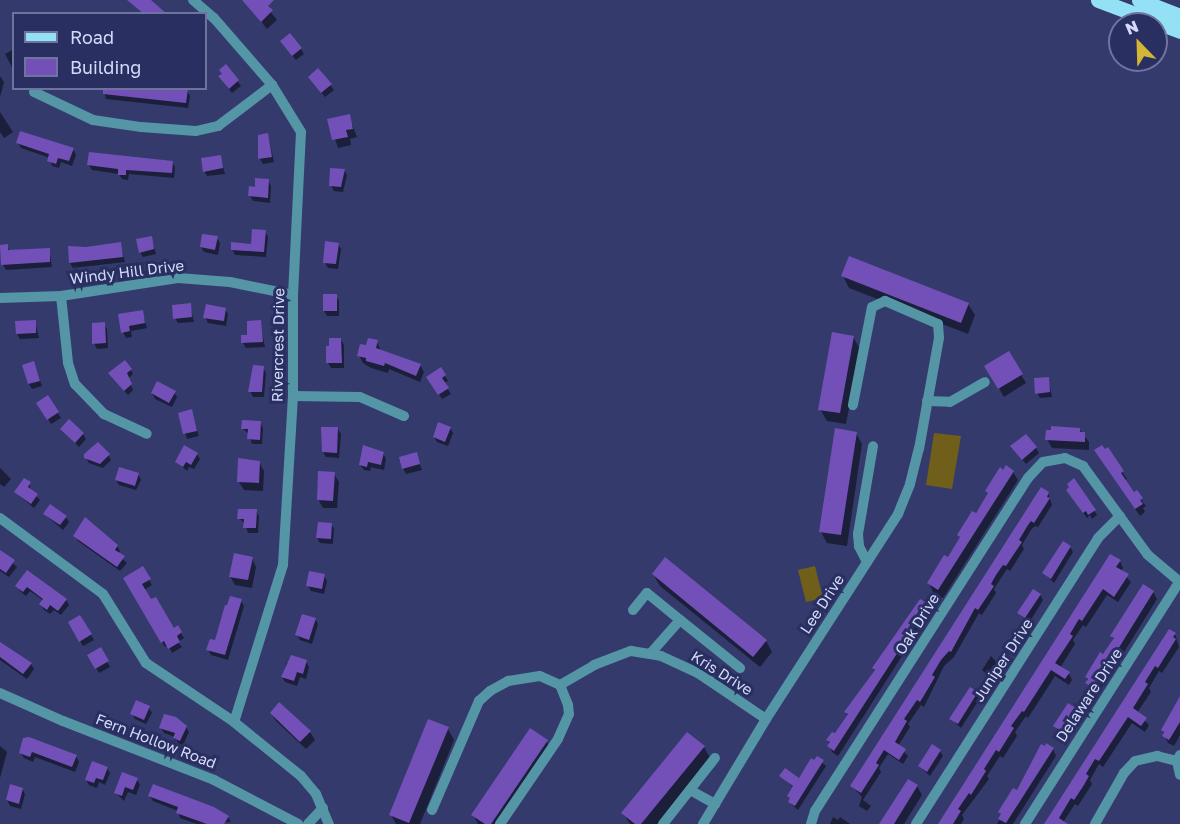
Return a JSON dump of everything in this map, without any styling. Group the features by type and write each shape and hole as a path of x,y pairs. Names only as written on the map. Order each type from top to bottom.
{"main road":[{"path":"1098,0 1180,31"},
{"path":"1140,1 1180,16"}],"street":[{"name":"Rivercrest Drive","path":"193,0 206,12"},
{"name":"Rivercrest Drive","path":"207,13 272,85 301,132 293,295 293,396 283,565 234,722"},
{"path":"34,92 93,120 141,127 196,131 218,126 272,85"},
{"name":"Windy Hill Drive","path":"0,298 61,296 178,278 230,282 293,295"},
{"path":"61,296 68,363 75,384 104,414 147,434"},
{"name":"Lee Drive","path":"703,824 766,719 898,514 910,484 939,338 938,324 885,302 878,302 872,307 868,316 853,405"},
{"path":"927,401 950,402 985,382"},
{"path":"293,396 360,397 404,416"},
{"path":"867,562 859,546 858,534 873,446"},
{"name":"Oak Drive","path":"811,824 815,811 1028,478 1043,462 1065,458 1076,461 1089,472 1120,516"},
{"path":"1120,516 1148,555 1179,582"},
{"name":"Juniper Drive","path":"916,824 1098,538 1120,516"},
{"path":"0,518 103,594 146,663 234,722 301,776 316,794 329,824"},
{"name":"Delaware Drive","path":"1025,824 1179,582"},
{"path":"633,610 647,593 741,668"},
{"path":"650,654 680,620"},
{"name":"Kris Drive","path":"560,685 594,665 631,651 650,654 662,656 698,673 766,719"},
{"path":"432,810 479,702 490,691 508,681 528,676 540,676 560,685 568,705 564,727 500,824"},
{"name":"Fern Hollow Road","path":"0,693 63,721 214,780 298,824"},
{"path":"1095,824 1124,773 1135,761 1158,756 1178,758 1180,775"},
{"path":"663,824 715,758"},
{"path":"690,790 715,804"},
{"path":"308,824 323,808"}],"shaded area":[{"path":"934,433 961,436 952,489 926,485"},
{"path":"815,566 823,598 806,602 798,570"}],"building":[{"path":"127,0 151,0 165,12 142,12"},
{"path":"242,0 274,0 268,6 273,10 261,22"},
{"path":"290,33 302,48 292,56 280,41"},
{"path":"226,64 239,80 229,89 218,76 222,74 219,70"},
{"path":"318,68 332,84 321,93 308,77"},
{"path":"103,90 188,90 186,103 103,94"},
{"path":"350,114 353,129 346,130 348,137 332,140 327,119"},
{"path":"20,131 74,148 69,161 58,158 56,164 47,161 49,154 16,143"},
{"path":"268,133 272,157 258,159 258,135"},
{"path":"89,152 173,161 172,173 126,170 126,175 118,175 118,169 87,165"},
{"path":"221,155 223,168 203,172 201,158"},
{"path":"330,168 345,169 341,187 329,186"},
{"path":"255,178 269,179 268,198 248,196 249,186 255,187"},
{"path":"252,229 266,230 264,252 231,250 231,242 251,244"},
{"path":"202,234 218,236 215,250 200,247"},
{"path":"152,236 154,249 139,253 136,239"},
{"path":"325,241 339,243 336,264 323,263"},
{"path":"121,242 123,257 69,263 68,246 86,247"},
{"path":"8,244 8,250 50,248 50,262 1,265 0,245"},
{"path":"849,256 969,303 961,323 841,276"},
{"path":"323,294 337,294 337,311 323,311"},
{"path":"191,303 192,317 173,319 172,305"},
{"path":"206,304 226,308 224,321 203,318"},
{"path":"143,310 145,323 129,326 130,331 121,333 118,314"},
{"path":"36,320 36,333 16,334 15,321"},
{"path":"261,320 263,342 241,343 241,335 247,335 247,321"},
{"path":"105,322 106,343 92,344 92,323"},
{"path":"832,332 854,336 840,413 818,410"},
{"path":"329,338 341,338 342,363 326,363 326,346 329,346"},
{"path":"368,338 378,340 376,348 421,364 416,376 385,363 384,366 357,356 360,344 366,345"},
{"path":"1009,351 1023,374 998,389 984,366"},
{"path":"125,360 132,369 127,373 132,384 124,391 108,373"},
{"path":"34,361 40,381 28,384 22,365"},
{"path":"253,365 264,366 262,392 248,392"},
{"path":"441,367 446,375 442,378 449,388 438,395 426,377"},
{"path":"1049,377 1050,392 1035,394 1034,378"},
{"path":"157,381 176,391 169,403 151,393"},
{"path":"48,395 59,412 47,420 36,403"},
{"path":"192,409 197,431 183,434 178,413"},
{"path":"69,419 84,433 75,443 60,429"},
{"path":"242,420 261,421 260,440 247,439 248,429 241,429"},
{"path":"438,422 451,427 445,442 433,437"},
{"path":"1051,426 1080,428 1080,432 1085,432 1085,442 1045,440 1046,430 1051,430"},
{"path":"321,427 338,427 337,453 322,452"},
{"path":"835,428 857,432 841,535 819,532"},
{"path":"1026,434 1037,447 1022,460 1010,446"},
{"path":"98,442 110,454 100,464 84,458 84,454"},
{"path":"184,445 198,453 191,465 186,462 183,467 175,462"},
{"path":"363,445 384,452 381,465 368,462 367,467 359,465"},
{"path":"1102,445 1105,449 1108,447 1124,471 1121,473 1134,492 1137,490 1143,498 1140,500 1143,504 1135,509 1094,450"},
{"path":"417,452 420,464 402,469 399,457"},
{"path":"238,458 260,461 259,483 237,482"},
{"path":"1006,465 1014,471 938,590 927,583 944,555 948,557 960,537 957,535 972,511 976,513 988,493 985,491 1000,467 1003,470"},
{"path":"119,467 139,473 135,486 115,480"},
{"path":"318,471 335,472 333,501 317,500"},
{"path":"24,478 31,482 28,487 38,494 31,504 14,492"},
{"path":"1074,478 1096,510 1088,515 1086,511 1083,513 1066,490 1069,487 1067,484"},
{"path":"1041,487 1049,492 1047,497 1050,498 1034,523 1031,521 1028,525 1019,540 1022,542 1006,566 1003,565 996,575 991,584 994,586 978,610 975,608 951,652 949,651 941,660 932,675 935,677 920,702 917,700 904,719 907,721 895,742 906,749 899,760 884,750 876,763 879,765 861,793 850,786"},
{"path":"50,504 67,516 60,525 43,514"},
{"path":"238,509 257,509 256,528 243,528 244,519 237,519"},
{"path":"85,517 118,545 115,550 125,556 117,567 73,536"},
{"path":"318,522 332,523 331,539 316,538"},
{"path":"1063,541 1071,546 1051,579 1042,573"},
{"path":"0,550 15,560 6,573 0,569"},
{"path":"234,553 253,557 248,580 229,577"},
{"path":"1110,554 1121,560 1116,567 1129,574 1114,597 1103,589 1082,621 1079,619 1070,634 1073,636 1055,663 1070,672 1065,679 1051,670 1024,712 1022,711 1011,726 1014,728 999,752 996,750 971,795 969,793 958,809 961,811 953,824 938,824"},
{"path":"665,557 767,640 753,657 652,574"},
{"path":"143,566 151,579 142,584 151,599 156,597 174,628 178,625 182,632 177,636 180,642 168,649 164,641 161,643 123,578"},
{"path":"27,570 67,599 58,611 50,605 47,610 39,604 43,599 27,587 23,592 15,586"},
{"path":"309,571 325,574 322,589 306,586"},
{"path":"1143,584 1154,591 1094,688 1085,683 1088,679 1085,677 1100,652 1103,654 1114,638 1110,636"},
{"path":"1033,589 1041,594 1025,618 1017,613"},
{"path":"230,596 242,599 225,655 206,650 210,639 215,640 225,605"},
{"path":"920,599 929,604 834,751 827,746 830,742 826,740 832,732 835,733 848,714 844,712 875,670 872,668"},
{"path":"302,614 316,618 309,640 295,635"},
{"path":"80,615 92,634 79,642 68,622"},
{"path":"1169,629 1176,633 1173,637 1176,639 1158,668 1155,666 1145,682 1148,684 1133,708 1147,718 1141,726 1128,717 1099,761 1095,759 1086,774 1089,776 1084,785 1074,800 1071,798 1059,818 1068,824 1044,824"},
{"path":"0,642 32,663 23,674 0,657"},
{"path":"101,647 109,661 95,669 87,655"},
{"path":"291,655 307,660 303,674 297,672 294,681 281,677"},
{"path":"970,687 978,692 958,724 949,719"},
{"path":"1180,696 1180,722 1169,740 1162,736 1164,732 1161,730"},
{"path":"136,700 150,706 144,720 130,714"},
{"path":"279,702 311,731 300,742 270,713"},
{"path":"1068,703 1079,710 1064,733 1053,726"},
{"path":"164,714 176,717 187,726 180,741 173,738 175,733 159,728"},
{"path":"428,719 449,727 409,823 389,815"},
{"path":"530,728 548,740 491,824 485,824 471,815"},
{"path":"687,732 705,746 641,824 635,824 621,813"},
{"path":"29,737 77,755 72,767 32,752 30,757 19,753 23,738"},
{"path":"1046,743 1054,748 1006,823 998,819 1001,814 998,812 1013,788 1017,790 1041,744 1045,746"},
{"path":"932,744 941,750 927,772 918,766"},
{"path":"817,756 824,760 795,806 788,802 790,798 787,796 793,786 779,776 785,768 799,778 811,758 814,760"},
{"path":"92,761 108,767 103,780 96,778 94,783 85,780"},
{"path":"122,772 138,778 133,790 125,787 122,796 114,793"},
{"path":"908,779 918,785 894,824 879,824"},
{"path":"10,784 23,788 19,804 6,800"},
{"path":"153,784 214,807 229,816 224,824 207,824 176,813 178,807 148,796"}]}
